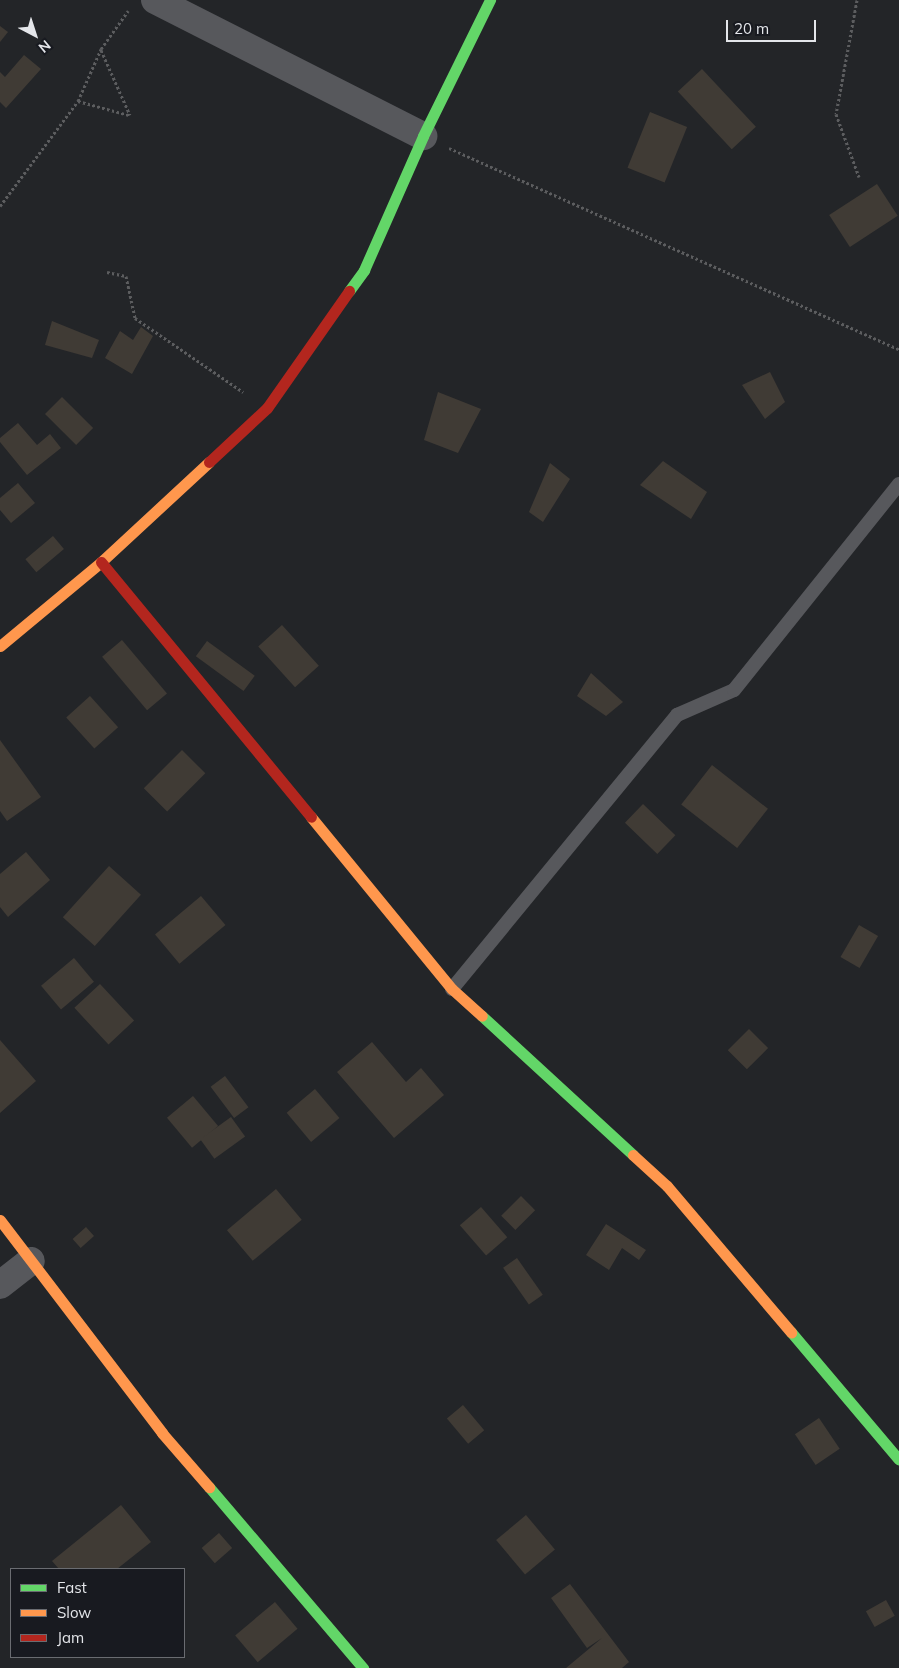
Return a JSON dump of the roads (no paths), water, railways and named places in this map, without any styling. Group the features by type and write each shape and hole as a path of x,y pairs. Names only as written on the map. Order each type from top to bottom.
{"street":[{"path":"0,646 101,562 267,408 364,270 423,136 490,0"},
{"path":"143,4 423,136"},
{"path":"101,562 452,990 667,1186 899,1460"},
{"path":"0,1220 162,1433 363,1668"},
{"path":"0,1285 31,1261"}],"lane":[{"path":"452,990 677,715 734,690 899,484"}]}
